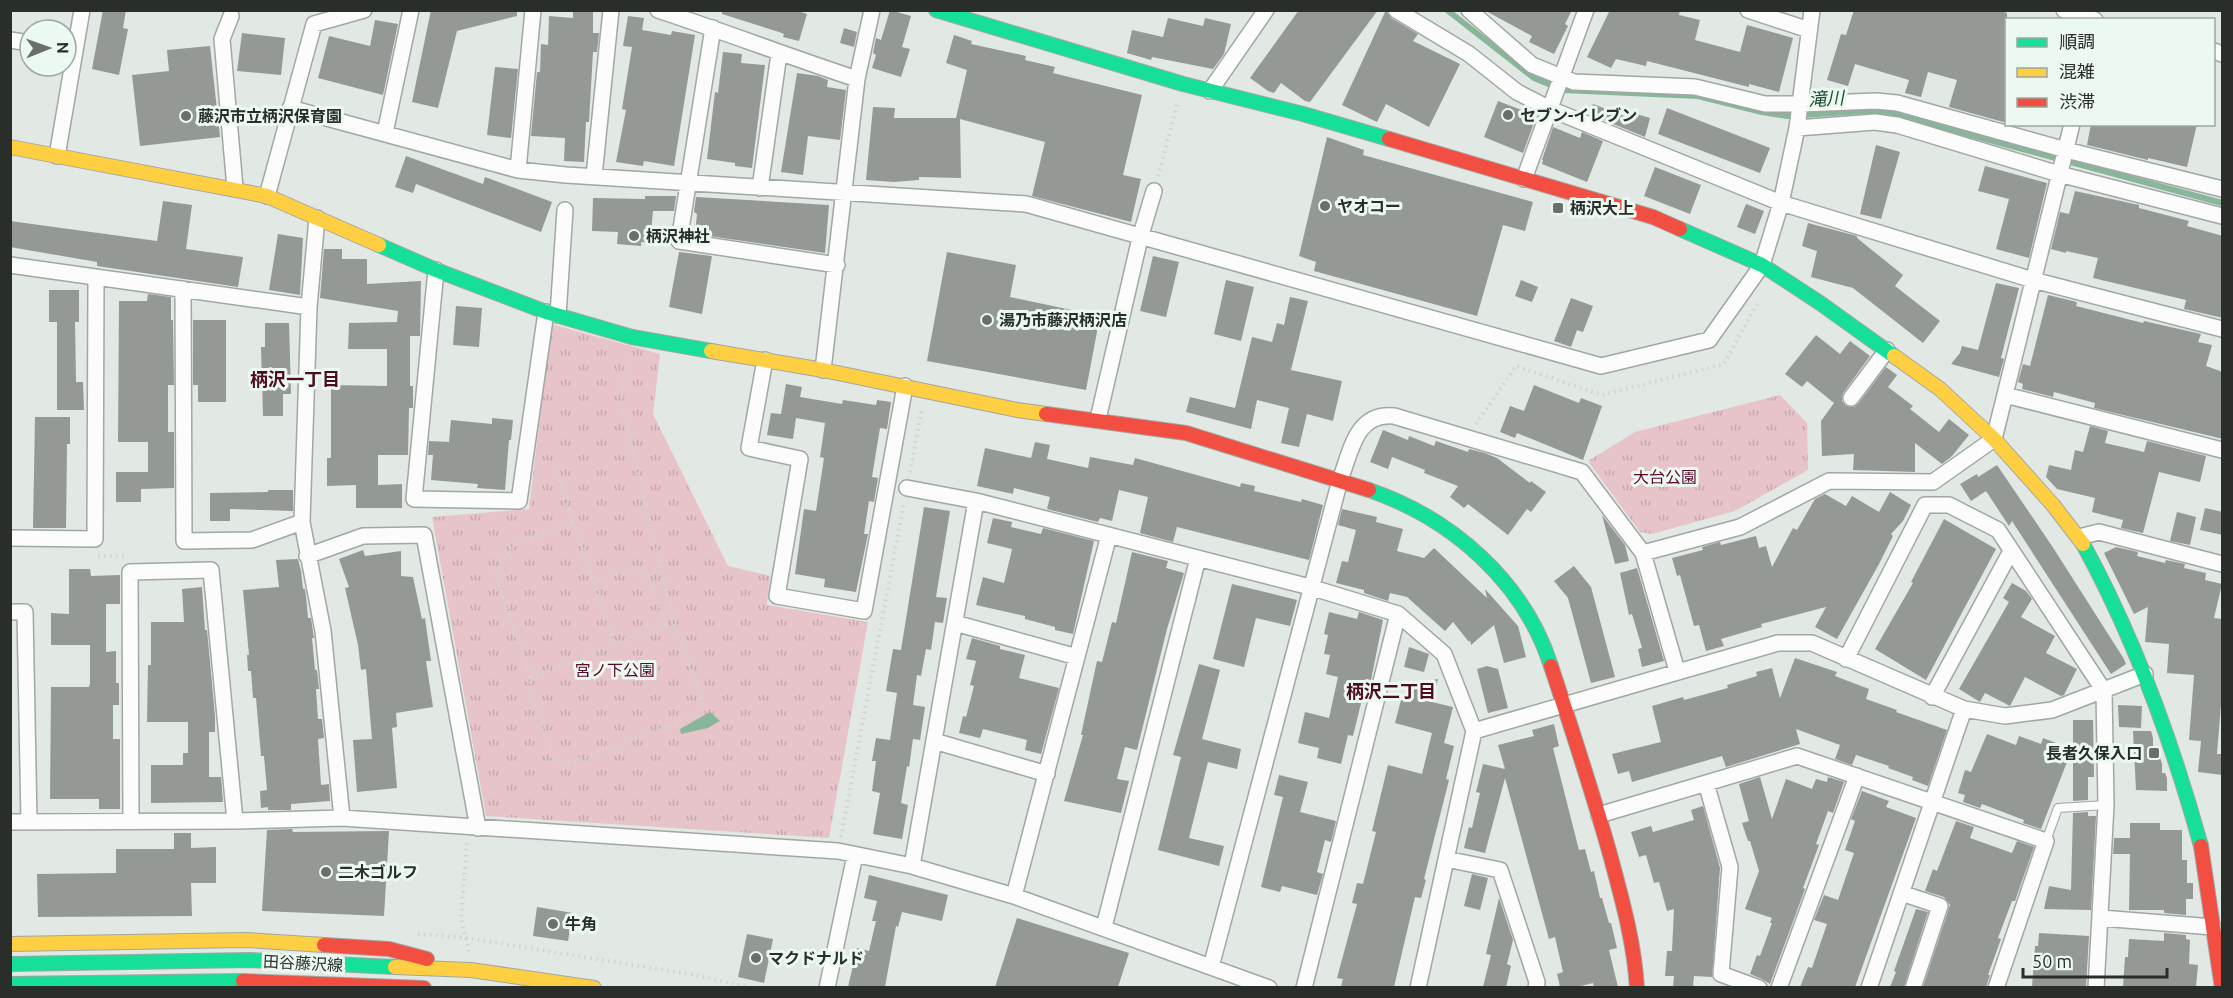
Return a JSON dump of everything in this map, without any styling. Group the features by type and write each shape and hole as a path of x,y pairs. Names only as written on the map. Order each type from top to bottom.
{"street":[{"path":"267,196 314,24 364,10"},
{"path":"385,133 411,10"},
{"path":"518,170 532,10"},
{"path":"594,176 611,10"},
{"path":"658,10 713,28 778,54 857,79"},
{"path":"823,370 857,79 872,10"},
{"path":"936,10 1183,84 1303,114 1653,217 1768,269 1940,389 1994,439 2079,537 2105,585 2145,675 2186,792 2199,842 2222,987"},
{"path":"1210,91 1266,10"},
{"path":"1396,10 1469,54 1517,92 1550,109 1781,203 2033,280 2223,329"},
{"path":"1469,10 1532,65 1574,82 1695,87 1765,104 1876,101 1897,103 2066,150 2223,189"},
{"path":"1524,179 1586,10"},
{"path":"1748,10 1809,30"},
{"path":"290,108 518,170 1026,204 1140,238 1601,366 1709,340 1768,269 1797,128 1812,10"},
{"path":"2064,10 2090,18"},
{"path":"231,16 222,39 235,188"},
{"path":"713,28 679,241 837,265"},
{"path":"760,188 778,54"},
{"path":"57,156 67,78"},
{"path":"1797,128 1875,122 1897,125 2059,174 2223,216"},
{"path":"1643,553 1740,527 1829,481 1933,482 1994,439 2072,126"},
{"path":"10,147 235,188 267,196 436,270 552,314 632,337 823,370 1017,410 1098,419 1186,433 1340,480 1392,498 1430,517 1484,557 1525,609 1544,644 1599,815 1631,931 1637,987"},
{"path":"1098,419 1140,238 1154,191"},
{"path":"436,270 414,499 519,501 552,314 565,210"},
{"path":"317,218 309,307 302,522 323,631 342,818"},
{"path":"10,265 309,307"},
{"path":"10,538 95,539 96,277"},
{"path":"183,290 184,541 252,540 302,522"},
{"path":"1851,398 1887,350"},
{"path":"765,360 749,448 800,459 777,596 864,610 905,386"},
{"path":"2006,395 2223,450"},
{"path":"1211,967 1340,480 1365,423 1375,417 1394,416 1582,472 1643,553 1677,671"},
{"path":"907,488 976,501 1109,535 1310,587 1398,614 1444,654 1474,731 1418,987"},
{"path":"912,866 976,501"},
{"path":"1846,659 1924,505 1949,505 1998,530 2104,691 2106,805 2096,987"},
{"path":"2079,537 2099,532 2223,564"},
{"path":"307,556 363,536 424,535 473,827"},
{"path":"1014,896 1109,535"},
{"path":"1932,697 2011,551"},
{"path":"1104,927 1198,558"},
{"path":"130,821 130,572 211,570 235,821"},
{"path":"10,612 25,612 29,822"},
{"path":"1304,987 1398,614"},
{"path":"955,623 1077,657"},
{"path":"1474,731 1778,643 1812,643 1932,697 1964,709 2005,716 2052,710 2145,675"},
{"path":"1869,987 1964,709"},
{"path":"934,741 1047,774"},
{"path":"1599,815 1797,756 2046,841 1996,987"},
{"path":"1779,987 1857,776"},
{"path":"1707,783 1730,867 1721,974 1759,987"},
{"path":"10,822 342,818 838,851 912,866 1014,896 1269,987"},
{"path":"827,987 855,855"},
{"path":"1446,859 1500,870 1537,982 1536,987"},
{"path":"1901,893 1940,906 1913,987"},
{"path":"2101,918 2213,927"},
{"path":"10,944 247,940 308,942 389,949 471,970"},
{"name":"田谷藤沢線","path":"10,964 250,960 471,970 594,987"},
{"name":"田谷藤沢線","path":"10,984 254,981 424,987"}],"lane":[{"path":"2046,841 2058,808 2106,805"}],"path":[{"path":"1154,191 1183,84"},
{"path":"1466,421 1477,424 1516,366 1602,395 1724,364 1768,269"},
{"path":"573,522 511,546 496,575 531,677 530,691 553,757 563,763 570,763 697,716 702,709 702,699 674,623 621,402 632,337"},
{"path":"838,851 926,390"},
{"path":"555,469 615,645"},
{"path":"594,583 630,570 644,572 666,627"},
{"path":"531,677 674,623"},
{"path":"471,970 467,938 461,919 473,827"},
{"path":"410,933 467,938 695,975 752,987"}],"green space":[{"name":"宮ノ下公園","path":"551,324 660,354 653,414 728,566 770,576 767,605 868,622 829,838 486,816 432,517 529,509"},
{"name":"大台公園","path":"1780,395 1807,423 1808,470 1735,511 1652,534 1640,532 1588,461 1635,432"}],"shaded area":[{"path":"710,712 720,721 708,728 681,734 680,729"}],"building":[{"path":"103,10 126,10 123,28 128,29 119,75 92,69"},
{"path":"431,10 517,10 517,16 457,31 438,108 412,102"},
{"path":"573,10 593,10 593,33 599,33 597,52 593,52 584,162 564,161 565,138 531,136 537,72 540,72 541,44 548,45 549,16 573,18"},
{"path":"722,10 795,10 807,14 799,41 783,37 784,34 779,32 722,14"},
{"path":"890,10 911,16 902,47 910,49 901,77 872,68 876,55 873,53 876,38 881,40"},
{"path":"1299,10 1378,10 1310,102 1305,101 1281,83 1274,93 1250,78"},
{"path":"1386,10 1391,18 1418,34 1413,41 1460,64 1429,127 1386,104 1377,122 1342,105"},
{"path":"1484,10 1572,10 1565,24 1568,26 1554,54 1529,42 1532,36"},
{"path":"1610,10 1680,10 1679,15 1700,20 1695,40 1740,52 1747,25 1793,38 1779,92 1749,84 1749,87 1647,61 1646,66 1616,59 1611,68 1587,57"},
{"path":"1854,10 1999,10 2007,13 2007,18 2005,18 2005,122 1949,107 1957,80 1928,72 1921,97 1905,93 1909,80 1855,64 1848,86 1827,80 1841,34 1846,35"},
{"path":"628,16 644,18 642,30 671,35 672,31 695,35 674,166 644,161 643,166 616,162 626,110 622,109 632,47 623,46"},
{"path":"1168,18 1203,26 1205,18 1231,24 1224,54 1213,69 1152,57 1151,60 1127,53 1132,30 1163,37"},
{"path":"375,20 398,24 383,95 318,78 329,36 370,46"},
{"path":"844,28 857,32 854,47 840,43"},
{"path":"242,33 285,38 281,75 237,71"},
{"path":"954,35 972,41 971,44 1026,56 1025,60 1055,67 1053,73 1142,95 1123,175 1141,179 1131,222 1032,196 1045,142 960,119 961,178 919,177 919,180 894,182 866,180 873,107 895,108 894,118 956,118 967,70 946,63"},
{"path":"210,46 220,137 140,146 132,75 169,71 167,50"},
{"path":"723,52 742,54 741,63 765,65 752,168 707,159 715,92 718,93"},
{"path":"495,67 518,69 511,138 487,135"},
{"path":"797,73 818,76 828,80 827,87 846,90 840,140 808,136 803,175 781,172"},
{"path":"1498,101 1532,114 1530,118 1535,120 1523,153 1484,137"},
{"path":"1593,104 1632,119 1633,113 1650,118 1645,137 1589,114"},
{"path":"1667,108 1770,148 1760,173 1658,134"},
{"path":"2091,126 2197,126 2187,167 2087,145"},
{"path":"1553,127 1580,138 1582,132 1603,141 1587,182 1542,164"},
{"path":"1327,137 1364,150 1363,155 1533,202 1525,231 1503,225 1477,316 1314,271 1316,262 1299,256"},
{"path":"1876,145 1900,152 1881,219 1860,214"},
{"path":"406,156 483,184 485,177 552,202 541,232 416,184 413,193 395,187"},
{"path":"1985,166 2047,183 2029,258 1996,249 2009,199 1978,191"},
{"path":"1655,167 1701,185 1690,214 1644,196"},
{"path":"2075,191 2139,205 2139,208 2189,221 2187,226 2223,236 2223,318 2184,309 2186,300 2093,278 2098,258 2051,249 2060,212 2069,214"},
{"path":"645,196 676,196 674,211 653,211 650,243 641,242 641,246 617,244 618,232 592,231 593,198 645,199"},
{"path":"696,197 829,205 825,253 695,234"},
{"path":"163,201 192,205 186,249 243,257 238,287 97,266 97,262 10,247 10,221 157,241"},
{"path":"1746,204 1764,211 1755,234 1737,227"},
{"path":"1808,223 1857,236 1903,275 1895,286 1940,321 1923,343 1853,288 1811,277 1817,251 1802,246"},
{"path":"278,234 303,238 300,295 269,290"},
{"path":"324,249 342,249 342,259 367,259 367,284 421,281 420,336 410,336 410,386 413,386 413,408 409,408 408,455 378,455 378,485 402,484 402,508 356,508 356,485 327,486 327,458 331,458 331,385 387,386 387,349 348,349 349,323 397,322 398,311 320,298"},
{"path":"679,252 712,256 702,314 669,307"},
{"name":"湯乃市藤沢柄沢店","path":"947,252 1016,265 1010,297 1100,316 1086,390 927,361"},
{"path":"1153,256 1179,262 1166,317 1140,311"},
{"path":"1226,280 1254,287 1241,341 1214,334"},
{"path":"1521,280 1538,287 1532,302 1515,296"},
{"path":"1996,283 2019,288 2001,358 2004,359 1999,377 1951,364 1960,353 1962,346 1978,350"},
{"path":"49,290 79,290 79,322 75,322 76,382 83,382 84,410 57,410 57,322 49,322"},
{"path":"148,294 171,297 174,385 168,385 168,432 174,432 174,488 141,489 141,502 116,502 116,472 148,472 148,442 118,442 119,301 147,301"},
{"path":"2048,295 2077,302 2076,306 2143,323 2144,321 2201,334 2198,342 2212,345 2206,366 2223,372 2223,439 2094,408 2095,403 2054,392 2053,397 2022,389 2023,384 2018,382 2023,364 2030,366"},
{"path":"1290,297 1308,301 1291,370 1342,381 1333,421 1307,414 1299,447 1281,443 1289,408 1257,400 1251,429 1186,412 1190,397 1235,408 1252,337 1272,342 1277,323 1284,325"},
{"path":"1571,298 1593,306 1583,332 1577,330 1571,347 1554,341"},
{"path":"456,306 482,308 479,347 453,345"},
{"path":"193,320 226,320 226,402 198,402 198,385 193,385"},
{"path":"265,323 289,323 291,394 283,394 283,416 263,416 261,347 265,347"},
{"path":"1816,335 1840,354 1850,341 1870,356 1843,393 1842,401 1846,406 1854,407 1858,404 1886,367 1897,375 1888,387 1913,406 1910,409 1939,432 1949,419 1969,435 1952,456 1942,464 1915,443 1915,472 1853,470 1854,454 1822,456 1821,421 1834,403 1807,381 1802,387 1785,374"},
{"path":"786,384 802,387 800,397 842,404 843,400 876,405 877,400 891,402 887,429 880,428 872,477 878,478 874,502 869,501 864,534 868,534 856,592 824,587 825,579 795,574 804,509 816,511 824,458 820,457 825,423 796,418 793,439 767,435 771,413 781,414"},
{"path":"1534,385 1579,403 1581,398 1602,406 1583,460 1517,433 1515,438 1500,432 1510,406 1524,411"},
{"path":"35,417 70,417 70,444 67,444 66,528 33,528"},
{"path":"492,418 513,420 505,490 477,488 478,484 431,480 433,455 428,455 429,441 449,442 451,420 492,424"},
{"path":"2090,426 2108,431 2105,443 2144,452 2147,441 2206,456 2200,482 2159,472 2143,533 2121,528 2123,520 2092,512 2095,498 2057,489 2046,477 2049,465 2071,470 2075,450 2083,452"},
{"path":"1383,430 1408,440 1409,436 1434,446 1436,441 1468,452 1469,449 1485,453 1497,458 1546,492 1531,512 1527,509 1508,535 1468,504 1464,508 1450,497 1458,486 1392,457 1388,469 1370,462"},
{"path":"1035,442 1050,445 1047,459 1088,468 1090,457 1133,465 1135,458 1240,487 1241,483 1255,486 1254,491 1323,505 1309,560 1177,527 1173,542 1140,533 1148,497 1119,490 1112,521 1100,518 1098,522 1047,509 1050,497 1014,488 1013,494 977,486 985,448 1031,458"},
{"path":"1997,465 2124,659 2126,664 2111,674 2012,521 2009,526 1986,491 1971,501 1960,484 1977,474 1978,477"},
{"path":"268,490 293,490 293,511 230,509 230,521 210,521 210,493 268,492"},
{"path":"1890,492 1911,505 1903,521 1891,534 1893,536 1879,564 1837,639 1815,627 1826,607 1761,624 1762,627 1721,639 1724,646 1706,651 1699,625 1694,626 1680,575 1677,576 1672,558 1703,550 1702,547 1720,542 1721,545 1756,536 1759,548 1766,546 1772,567 1793,528 1797,530 1815,499 1825,494 1846,506 1852,496 1879,512"},
{"path":"924,507 950,511 936,597 947,598 943,623 935,622 931,650 926,649 921,676 917,675 913,705 925,707 920,740 913,739 909,767 907,766 901,803 908,805 902,839 873,834 880,793 872,791 876,761 872,761 876,738 890,740 897,693 886,691 893,649 901,650"},
{"path":"2205,508 2223,512 2223,535 2200,530"},
{"path":"1342,509 1377,517 1376,522 1403,529 1397,551 1424,558 1434,548 1487,598 1485,589 1518,626 1526,657 1504,663 1494,625 1471,645 1470,640 1469,642 1453,622 1445,631 1407,597 1390,593 1388,601 1364,593 1364,590 1336,583 1342,561 1348,562 1356,530 1338,525"},
{"path":"2177,512 2196,517 2190,545 2170,541"},
{"path":"1602,515 1625,545 1629,561 1615,564"},
{"path":"993,518 1012,522 1011,527 1041,534 1043,528 1094,541 1073,634 1025,619 1025,616 976,605 983,577 1004,583 1012,549 987,543"},
{"path":"1944,519 1996,549 1926,680 1875,649 1913,583 1911,582"},
{"path":"2116,547 2138,552 2137,556 2165,563 2166,560 2185,564 2184,568 2206,573 2205,580 2222,584 2214,618 2223,619 2223,680 2217,754 2223,754 2223,775 2198,772 2201,741 2189,740 2194,675 2167,673 2169,644 2145,642 2148,607 2134,614 2104,553"},
{"path":"363,550 365,556 401,551 401,576 413,577 422,619 425,618 431,661 426,661 433,707 396,713 397,727 392,728 397,788 357,792 353,740 372,739 366,669 361,670 358,645 345,588 349,587 339,559"},
{"path":"1132,552 1168,561 1166,568 1184,573 1167,629 1137,750 1125,747 1117,779 1129,781 1121,813 1064,801 1083,735 1081,735 1097,661 1102,662 1112,622 1116,623"},
{"path":"298,559 303,589 305,589 308,618 311,618 314,638 312,638 315,670 317,670 319,689 316,689 318,719 322,719 324,738 318,739 321,785 329,784 330,801 291,804 291,810 268,810 268,807 261,808 260,791 267,790 264,756 261,756 256,698 253,698 251,671 248,671 247,655 249,655 243,590 279,587 276,560"},
{"path":"1574,566 1591,587 1615,677 1591,683 1568,598 1554,581"},
{"path":"1637,568 1664,661 1642,667 1638,649 1642,648 1632,614 1629,615 1620,573"},
{"path":"69,569 90,569 91,576 120,575 120,604 106,604 106,652 116,651 116,683 119,683 119,705 113,705 113,739 120,739 120,809 99,809 99,799 50,799 51,687 89,687 90,683 90,645 51,645 51,613 69,614"},
{"path":"2012,583 2026,591 2032,599 2021,617 2055,636 2046,653 2077,669 2064,695 2061,696 2025,677 2010,706 1985,693 1980,702 1959,689 2009,602 2003,598"},
{"path":"1232,584 1297,600 1290,626 1256,618 1244,667 1213,659"},
{"path":"202,587 215,716 215,732 209,732 209,777 221,777 223,802 151,803 151,765 183,765 183,753 188,753 188,722 147,722 151,622 184,622 182,589"},
{"path":"1329,612 1357,619 1359,612 1383,620 1371,680 1367,679 1353,736 1348,735 1341,764 1317,758 1319,748 1298,743 1305,712 1329,718 1338,677 1326,674 1330,655 1324,654 1328,635 1324,634"},
{"path":"972,638 1000,646 1000,649 1025,655 1019,678 1059,688 1041,754 1025,750 1027,740 983,729 980,738 959,733 963,716 966,717 974,686 970,685 976,661 966,659"},
{"path":"1409,647 1429,654 1424,672 1404,667"},
{"path":"1795,658 1837,672 1835,676 1869,689 1866,699 1947,730 1928,786 1912,780 1913,777 1888,768 1889,766 1856,755 1852,765 1835,759 1840,745 1796,729 1800,744 1726,767 1722,756 1632,782 1629,771 1618,774 1612,754 1661,742 1652,706 1728,688 1727,685 1757,676 1756,672 1772,668 1780,698"},
{"path":"1199,664 1220,670 1202,739 1241,749 1237,769 1208,762 1189,838 1224,846 1219,866 1158,850 1181,757 1173,755"},
{"path":"1487,666 1498,669 1508,708 1488,713 1477,669"},
{"path":"1438,679 1432,702 1453,707 1444,743 1454,746 1446,779 1449,780 1424,879 1426,880 1421,898 1415,897 1394,987 1341,987 1343,979 1337,978 1357,904 1352,903 1357,883 1363,884 1376,832 1372,831 1388,765 1422,774 1432,733 1395,723 1401,700 1411,702 1415,684"},
{"path":"2118,705 2142,706 2141,728 2119,727"},
{"path":"2073,720 2093,720 2094,777 2088,777 2088,800 2073,801"},
{"path":"1554,724 1559,746 1553,748 1579,850 1585,849 1591,872 1594,871 1600,898 1602,898 1609,923 1611,923 1617,948 1609,950 1618,987 1594,987 1593,983 1577,987 1560,987 1557,974 1563,972 1555,937 1549,939 1505,778 1485,853 1464,848 1469,827 1472,828 1480,793 1476,792 1483,764 1505,769 1498,745 1534,736 1532,730"},
{"path":"2133,731 2151,731 2153,754 2159,754 2162,773 2165,773 2167,778 2167,791 2136,790"},
{"path":"1987,734 2016,745 2019,736 2041,744 2043,738 2072,749 2041,829 1982,804 1980,808 1963,802 1965,795 1958,793 1965,770 1971,772"},
{"path":"1279,775 1308,782 1300,812 1336,821 1331,842 1325,840 1317,872 1323,874 1317,895 1282,886 1280,892 1261,887 1283,797 1274,795"},
{"path":"1760,777 1772,819 1786,779 1812,789 1816,779 1827,782 1828,777 1844,782 1833,813 1828,811 1816,844 1819,845 1803,888 1805,889 1770,984 1750,974 1757,955 1760,956 1772,918 1745,909 1759,871 1742,823 1749,821 1739,784"},
{"path":"1862,791 1889,801 1886,807 1916,818 1855,987 1800,987 1808,967 1812,968 1827,924 1814,920 1824,895 1838,900 1854,853 1845,850 1855,821 1851,819"},
{"path":"1703,806 1720,868 1712,977 1694,976 1693,987 1673,987 1674,976 1665,976 1667,951 1672,951 1674,909 1667,911 1659,882 1654,883 1646,855 1639,857 1631,832 1651,826 1653,832 1694,820 1691,810"},
{"path":"2088,812 2088,816 2096,816 2091,910 2044,909 2049,886 2071,890 2073,813"},
{"path":"1956,821 1974,827 1970,838 2012,853 2017,841 2034,847 2015,901 2012,901 1998,938 2001,939 1986,987 1923,987 1950,905 1944,897 1925,891 1933,869 1937,871"},
{"path":"2130,823 2160,823 2160,830 2182,830 2182,860 2187,860 2187,883 2193,883 2193,899 2186,899 2186,915 2164,913 2164,910 2129,910 2130,854 2113,854 2114,838 2130,838"},
{"name":"二木ゴルフ","path":"292,829 293,832 389,831 384,916 262,911 267,830"},
{"path":"174,833 191,833 191,848 216,847 216,883 191,883 192,916 38,917 37,874 116,873 116,849 174,849"},
{"path":"1472,874 1488,878 1480,910 1464,906"},
{"path":"869,875 948,895 942,921 902,912 898,927 896,926 885,987 848,987 857,948 869,951 876,921 872,921 877,901 864,898"},
{"path":"1499,898 1513,940 1507,964 1511,966 1506,987 1483,987 1491,955 1486,954"},
{"name":"牛角","path":"537,907 573,913 568,941 533,936"},
{"path":"1916,909 1928,912 1904,987 1890,987 1896,972 1894,971"},
{"path":"1017,918 1129,953 1118,987 995,987"},
{"path":"2039,933 2089,936 2086,987 2032,987 2035,946 2038,946"},
{"path":"2164,933 2186,935 2186,939 2190,940 2189,964 2198,965 2196,987 2123,987 2129,939 2164,941"},
{"name":"マクドナルド","path":"747,934 773,939 764,983 738,977"}],"waterway":[{"name":"滝川","path":"1447,10 1534,78 1563,90 1698,96 1787,116 1864,111 1893,114 2222,203"}],"traffic: fast":[{"path":"936,10 1183,84 1303,114 1389,139"},
{"path":"1680,229 1762,265 1894,356"},
{"path":"379,245 436,270 546,312 632,337 711,351"},
{"path":"1369,490 1428,517 1481,557 1503,580 1523,607 1539,635 1551,666"},
{"path":"2083,544 2119,616 2151,691 2178,768 2201,846"},
{"path":"10,964 250,960 395,967"},
{"path":"10,984 243,981"}],"traffic: slow":[{"path":"10,147 267,196 379,245"},
{"path":"711,351 823,370 1046,414"},
{"path":"1894,356 1940,389 1994,439 2053,505 2083,544"},
{"path":"10,944 247,940 324,945"},
{"path":"395,967 471,970 594,988"}],"traffic: jam":[{"path":"1389,139 1653,217 1680,229"},
{"path":"1046,414 1186,433 1369,490"},
{"path":"1551,666 1590,786 1624,907 1631,939 1637,988"},
{"path":"2201,846 2222,988"},
{"path":"324,945 389,949 427,959"},
{"path":"243,981 424,988"}],"place":[{"name":"セブン-イレブン","path":"1508,115"},
{"name":"藤沢市立柄沢保育園","path":"186,116"},
{"name":"ヤオコー","path":"1325,206"},
{"name":"柄沢大上","path":"1558,208"},
{"name":"柄沢神社","path":"634,236"},
{"name":"湯乃市藤沢柄沢店","path":"987,320"},
{"name":"長者久保入口","path":"2154,753"},
{"name":"二木ゴルフ","path":"326,872"},
{"name":"牛角","path":"553,924"},
{"name":"マクドナルド","path":"756,958"}],"district":[{"name":"柄沢一丁目","path":"295,379"},
{"name":"柄沢二丁目","path":"1391,691"}]}
